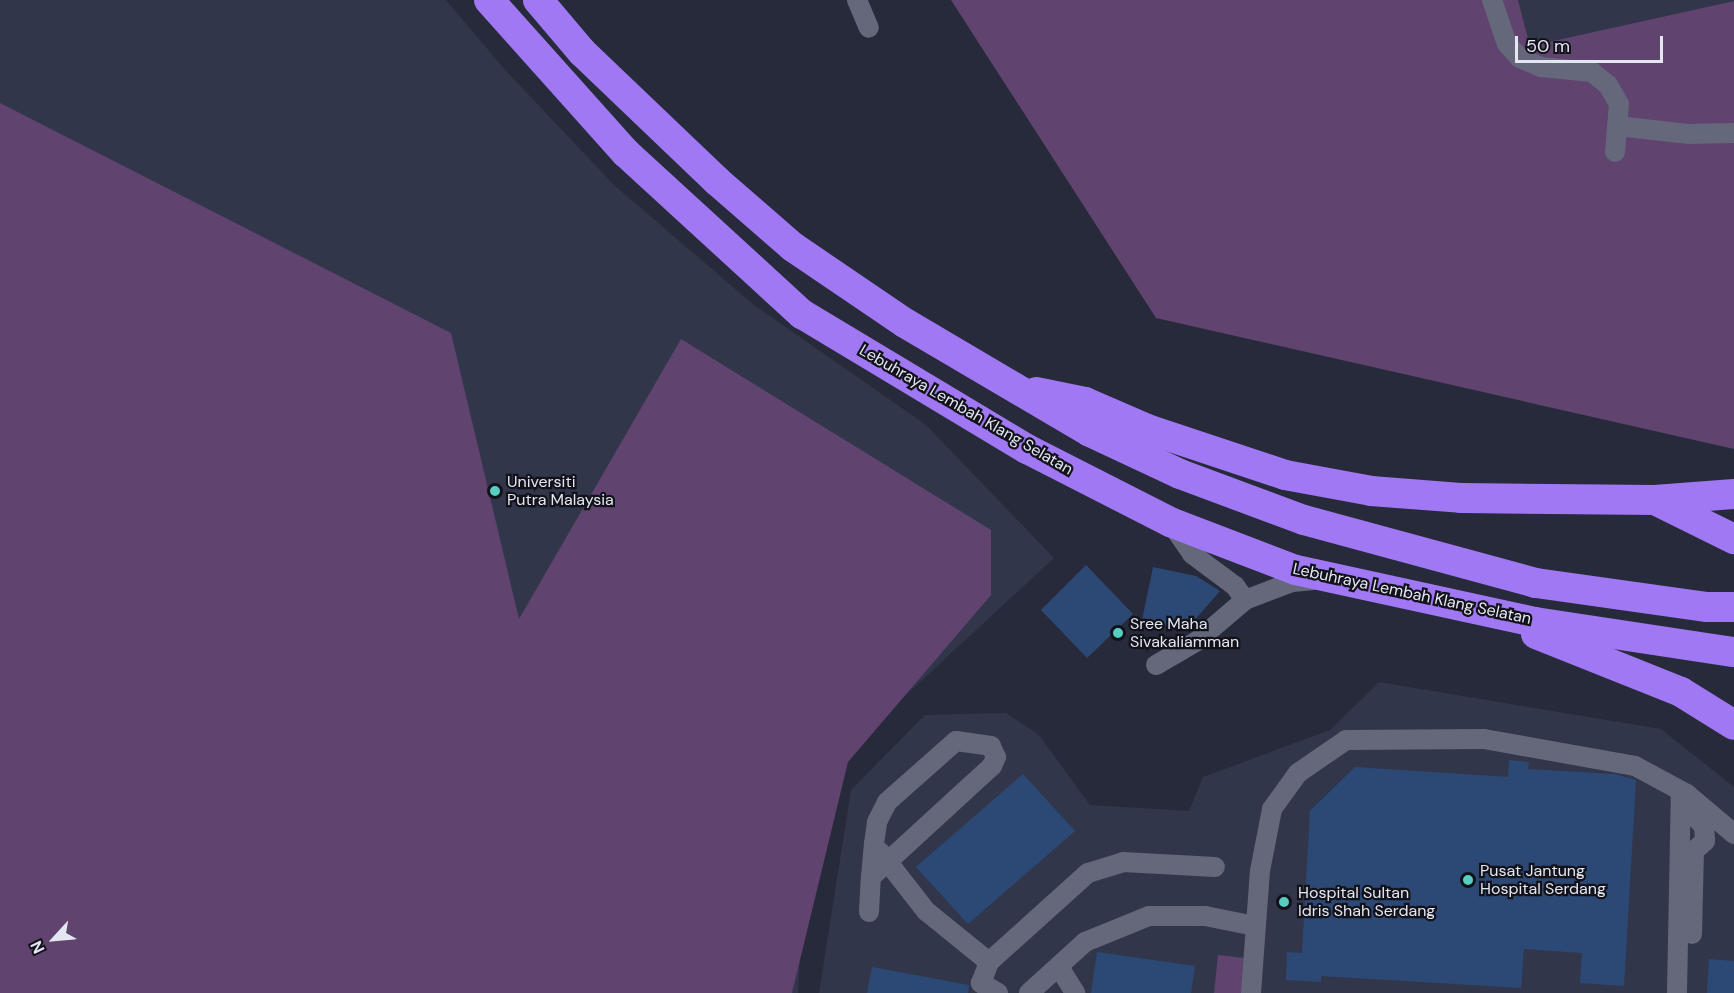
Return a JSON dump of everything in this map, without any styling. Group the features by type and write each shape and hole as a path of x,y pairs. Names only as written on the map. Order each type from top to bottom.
{"highway":[{"name":"Lebuhraya Lembah Klang Selatan","path":"489,0 626,153 802,314 1027,449 1170,522 1296,570 1535,622 1734,652"},
{"path":"538,0 582,52 717,181 793,247 905,323 1090,432 1180,474 1304,520 1536,583 1707,607 1734,607"},
{"path":"1015,388 1085,402 1147,429 1285,475 1371,490 1461,498 1655,500 1734,494"},
{"path":"1655,500 1704,522 1734,539"},
{"path":"1466,607 1681,692 1734,725"}],"street":[{"path":"857,0 869,28"},
{"path":"1492,0 1507,44 1520,58 1541,67 1592,72 1608,85 1619,104 1615,152"},
{"path":"1617,126 1689,134 1734,133"},
{"path":"1170,522 1192,554 1235,586 1245,600"},
{"path":"1156,665 1197,641 1245,600 1292,582 1336,578"},
{"path":"1251,993 1260,871 1272,809 1298,773 1346,740 1484,739 1635,766 1681,791 1734,834"},
{"path":"869,912 874,844 877,822 887,802 946,747 964,741 991,746 995,750 992,766 872,877"},
{"path":"1677,993 1681,791"},
{"path":"1680,819 1693,815 1704,826 1705,841 1694,851 1690,993"},
{"path":"874,844 926,911 989,962"},
{"path":"998,993 979,988 989,962 1088,873 1104,865 1123,862 1215,867"},
{"path":"1029,993 1085,942 1149,916 1205,916 1255,926"},
{"path":"1059,967 1075,993"}],"shaded area":[{"name":"Universiti Putra Malaysia","path":"0,0 446,0 506,71 614,185 754,305 926,425 1054,558 809,785 798,993 0,993"},
{"path":"951,0 1518,0 1530,46 1734,1 1734,449 1156,318"},
{"path":"1518,0 1734,0 1734,1 1530,46"},
{"name":"Universiti Putra Malaysia","path":"0,103 451,333 519,619 681,339 991,530 991,595 848,762 792,993 0,993"},
{"name":"Hospital Sultan Idris Shah Serdang","path":"1379,682 1661,729 1734,787 1734,993 819,993 851,790 925,715 1006,713 1038,734 1090,805 1189,811 1203,777 1330,730"},
{"path":"1218,955 1245,958 1243,993 1214,993"}],"building":[{"path":"1086,565 1133,614 1087,658 1041,610"},
{"path":"1153,567 1196,576 1220,591 1186,630 1142,620"},
{"name":"Pusat Jantung Hospital Serdang","path":"1509,760 1529,762 1528,769 1614,774 1636,780 1624,986 1580,983 1582,953 1524,949 1521,988 1321,976 1321,982 1286,980 1287,952 1302,953 1310,811 1355,767 1508,777"},
{"path":"1023,774 1075,831 968,924 916,867"},
{"path":"1097,952 1195,966 1191,993 1091,993"},
{"path":"1709,959 1734,961 1734,993 1707,993"},
{"path":"872,967 969,985 968,993 867,993"}],"place":[{"name":"Universiti Putra Malaysia","path":"495,491"},
{"name":"Sree Maha Sivakaliamman","path":"1118,633"},
{"name":"Pusat Jantung Hospital Serdang","path":"1468,880"},
{"name":"Hospital Sultan Idris Shah Serdang","path":"1284,902"}]}
